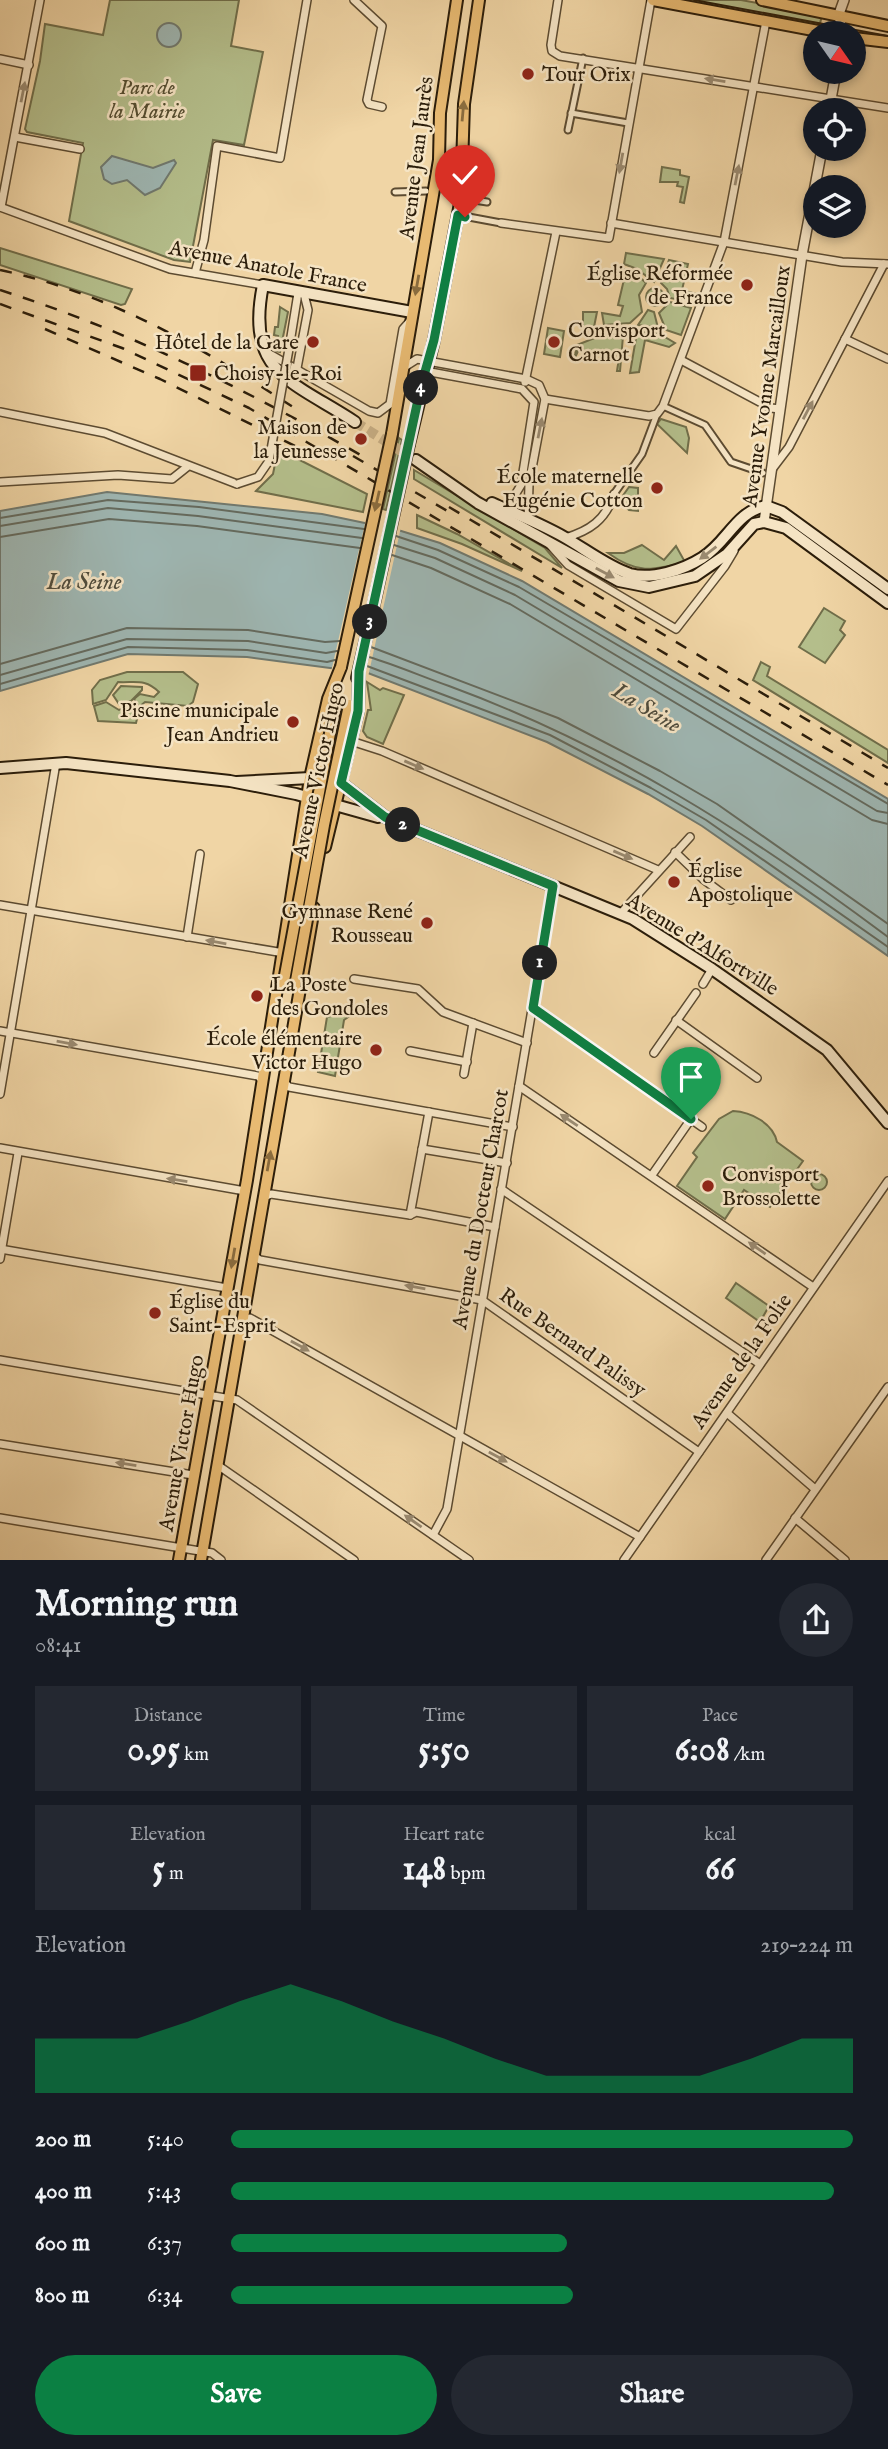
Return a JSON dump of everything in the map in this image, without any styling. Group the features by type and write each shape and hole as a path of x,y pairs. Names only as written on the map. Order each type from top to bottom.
{"main road":[{"name":"Avenue Jean Jaurès","path":"341,667 392,434 439,160 440,113 457,0"},
{"name":"Avenue Jean Jaurès","path":"359,671 458,215 462,180 464,104 479,0"},
{"path":"477,12 484,0"},
{"path":"652,0 803,28"},
{"path":"762,0 888,26"},
{"path":"866,39 888,42"},
{"path":"262,285 257,314 267,360 282,375 355,422"},
{"name":"Avenue Anatole France","path":"262,285 411,317"},
{"path":"416,460 457,488 527,524 565,538 629,574 647,576 671,572 702,558 722,541 740,517 762,507 782,512 888,589"},
{"path":"527,524 548,542 619,581 649,587 676,583 702,572 727,554 743,533 754,524 764,522 786,528 888,603"},
{"name":"Avenue Victor Hugo","path":"180,1554 245,1191 310,778 328,699 341,667"},
{"name":"Avenue Victor Hugo","path":"274,1013 283,986 341,667"},
{"name":"Avenue Victor Hugo","path":"202,1556 322,862 358,706 359,671"},
{"name":"Avenue Victor Hugo","path":"293,1024 295,986 332,784 359,671"},
{"path":"0,768 56,763 237,782"},
{"name":"Avenue d'Alfortville","path":"237,782 310,778 341,783 385,817"},
{"name":"Avenue d'Alfortville","path":"237,782 385,817 621,913 712,969 827,1050 888,1124"}],"street":[{"path":"1,207 40,0"},
{"path":"195,274 204,240 217,146 280,158 307,0"},
{"path":"354,0 382,26 367,100 369,104 382,107"},
{"path":"558,0 551,48 560,55 819,98"},
{"path":"458,215 556,232 609,237 652,0"},
{"path":"840,21 839,14 844,0"},
{"path":"565,538 587,532 611,504 614,495 642,454 681,360 724,242 766,21"},
{"path":"568,130 583,58"},
{"path":"0,59 29,65"},
{"path":"866,105 888,108"},
{"path":"571,113 628,123"},
{"path":"15,137 80,149"},
{"name":"Avenue Yvonne Marcailloux","path":"764,522 762,507 773,468 799,255 819,161"},
{"path":"395,192 425,191"},
{"path":"468,199 487,202"},
{"name":"Avenue Anatole France","path":"1,207 170,269 262,285"},
{"path":"611,223 799,255 886,264 789,447 773,468"},
{"path":"522,389 556,232"},
{"path":"0,412 105,433 187,467 237,484 258,477 269,461 301,294"},
{"path":"264,351 297,368 308,310 301,294"},
{"name":"Avenue Jean Jaurès","path":"297,368 371,412 384,411 391,401 403,329 411,317"},
{"path":"845,339 888,359"},
{"path":"402,373 410,360 522,389 531,397 534,408 521,485 504,513"},
{"path":"681,360 771,408 780,409"},
{"path":"427,366 526,379 538,385 545,399 529,484 527,524"},
{"path":"545,399 649,416 657,414"},
{"path":"663,406 705,425 731,462 763,473"},
{"path":"0,482 118,475 172,479 187,467"},
{"path":"587,532 587,551"},
{"path":"548,542 568,565 676,629 725,566 743,533"},
{"path":"351,741 382,751 658,870"},
{"path":"0,1094 56,763"},
{"path":"621,913 690,837"},
{"path":"675,852 703,879 731,900"},
{"path":"187,937 200,854"},
{"name":"Avenue du Docteur Charcot","path":"433,1535 447,1509 553,886"},
{"path":"0,905 284,953"},
{"path":"703,984 712,969"},
{"path":"354,979 418,989 443,1012 527,1043"},
{"path":"653,1053 696,993"},
{"path":"533,1008 702,1127"},
{"path":"676,1020 757,1078"},
{"path":"464,1074 473,1023"},
{"path":"0,1031 258,1076 262,1080"},
{"path":"410,1051 467,1062"},
{"path":"284,1082 289,1087 513,1127"},
{"path":"519,1086 813,1287"},
{"path":"410,1215 429,1112"},
{"path":"652,1175 691,1119"},
{"path":"0,1148 245,1191"},
{"path":"422,1149 507,1163"},
{"path":"0,1259 18,1153"},
{"name":"Avenue de la Folie","path":"624,1560 888,1181"},
{"path":"501,1189 760,1364"},
{"path":"262,1201 271,1194 410,1215 416,1212 495,1227"},
{"path":"1,1249 227,1288"},
{"name":"Rue Bernard Palissy","path":"252,1255 260,1260 482,1300 699,1452"},
{"path":"241,1322 250,1318 640,1537"},
{"path":"0,1360 231,1397 244,1403 469,1560"},
{"path":"766,1560 888,1387"},
{"path":"727,1413 816,1489"},
{"path":"0,1444 193,1475"},
{"path":"219,1466 354,1560"},
{"path":"0,1518 180,1554"},
{"path":"795,1518 845,1560"},
{"name":"Avenue Victor Hugo","path":"180,1554 202,1556"},
{"path":"202,1556 221,1560"}],"green space":[{"name":"Parc de la Mairie","path":"110,0 239,0 231,46 263,52 244,145 213,140 190,262 174,260 69,221 83,143 27,132 25,129 45,24 103,35"},
{"path":"673,0 741,0 822,15 821,21 803,21 803,25"},
{"path":"662,167 680,170 680,175 689,177 684,203 680,202 683,187 677,186 678,182 660,182"},
{"path":"0,248 132,289 125,304 121,305 0,265"},
{"path":"626,253 664,259 654,282 637,269 624,264"},
{"path":"669,260 688,264 682,290 696,294 680,300 670,298 661,283"},
{"path":"623,269 633,271 646,283 639,295 642,312 630,323 604,325 602,313 620,316 623,306 618,305 626,271"},
{"path":"655,288 661,291 664,297 661,303 655,306 649,303 646,297 649,291"},
{"path":"670,302 691,308 681,335 666,330 659,313"},
{"path":"280,307 288,312 280,352 276,351 278,336 274,335 275,327 278,327"},
{"path":"648,310 654,312 658,328 638,325"},
{"path":"583,312 597,312 594,327 583,328"},
{"name":"Convisport Carnot","path":"548,328 564,331 560,357 544,354"},
{"path":"637,332 658,333 675,343 669,347 645,340 639,372 630,373"},
{"path":"607,333 623,336 620,371 617,371 620,351 616,351 615,358 578,351 574,360 577,345"},
{"path":"661,419 686,427 689,438 687,453 657,424"},
{"path":"399,438 402,440 386,510 383,509"},
{"path":"278,449 367,494 363,512 256,491 273,474"},
{"path":"414,470 545,548 562,568 414,479"},
{"path":"629,487 638,488 638,511 629,510 619,501"},
{"path":"417,515 522,571 462,544 417,528"},
{"path":"642,545 664,560 676,546 685,562 645,569 628,565 608,553 624,553"},
{"path":"824,608 845,621 840,630 845,635 825,663 799,647"},
{"path":"761,662 770,667 767,676 888,750 888,763 753,680"},
{"path":"127,672 183,672 198,684 193,702 188,706 145,702 139,707 134,699 140,694 154,697 159,692 144,683 118,682 106,700 93,704 92,690 100,680"},
{"path":"367,682 380,690 383,688 404,695 383,744 367,737 363,731 368,710 371,710"},
{"path":"121,686 142,687 142,690 131,701 119,704 113,695"},
{"path":"106,702 119,710 134,704 139,711 136,723 98,721 94,706"},
{"path":"351,1011 351,1015 344,1020 335,1076 318,1072 327,1017"},
{"path":"733,1111 747,1114 766,1124 777,1142 803,1161 770,1207 744,1190 725,1219 677,1186 697,1157 693,1153 719,1119"},
{"path":"819,1174 825,1176 825,1188 819,1190 813,1188 811,1182 813,1176"},
{"path":"736,1283 769,1306 760,1322 726,1298"}],"water":[{"path":"169,23 178,26 181,35 178,44 169,47 160,44 157,35 160,26"},
{"path":"112,156 153,168 174,160 176,163 160,188 145,195 127,180 112,184 104,179 101,167"},
{"name":"La Seine","path":"107,492 322,514 398,530 440,543 522,581 888,799 888,956 702,826 648,794 547,742 368,673 247,657 128,654 0,691 0,511"}],"pier":[{"path":"366,519 401,527 368,677 337,670 331,672"}],"tunnel":[{"path":"355,422 414,459"}],"tram line":[{"path":"694,0 888,36"}],"railway":[{"path":"0,270 79,293 153,325 189,343 293,407"},
{"path":"0,290 141,343 276,408 364,457"},
{"path":"0,304 122,348 249,408 888,785"},
{"path":"45,329 160,379 311,454"},
{"path":"353,456 456,516"},
{"path":"449,507 888,768"}],"place":[{"name":"Tour Orix","path":"528,74"},
{"name":"Église Réformée de France","path":"747,285"},
{"name":"Hôtel de la Gare","path":"313,342"},
{"name":"Convisport Carnot","path":"554,342"},
{"name":"Choisy-le-Roi","path":"198,373"},
{"name":"Maison de la Jeunesse","path":"361,439"},
{"name":"École maternelle Eugénie Cotton","path":"657,488"},
{"name":"Piscine municipale Jean Andrieu","path":"293,722"},
{"name":"Église Apostolique","path":"674,882"},
{"name":"Gymnase René Rousseau","path":"427,923"},
{"name":"La Poste des Gondoles","path":"257,996"},
{"name":"École élémentaire Victor Hugo","path":"376,1050"},
{"name":"Convisport Brossolette","path":"708,1186"},
{"name":"Église du Saint-Esprit","path":"155,1313"}],"route":[{"path":"465,217 458,215 433,347 421,386 359,671 358,711 341,783 385,817 553,886 533,1008 691,1119"}]}
